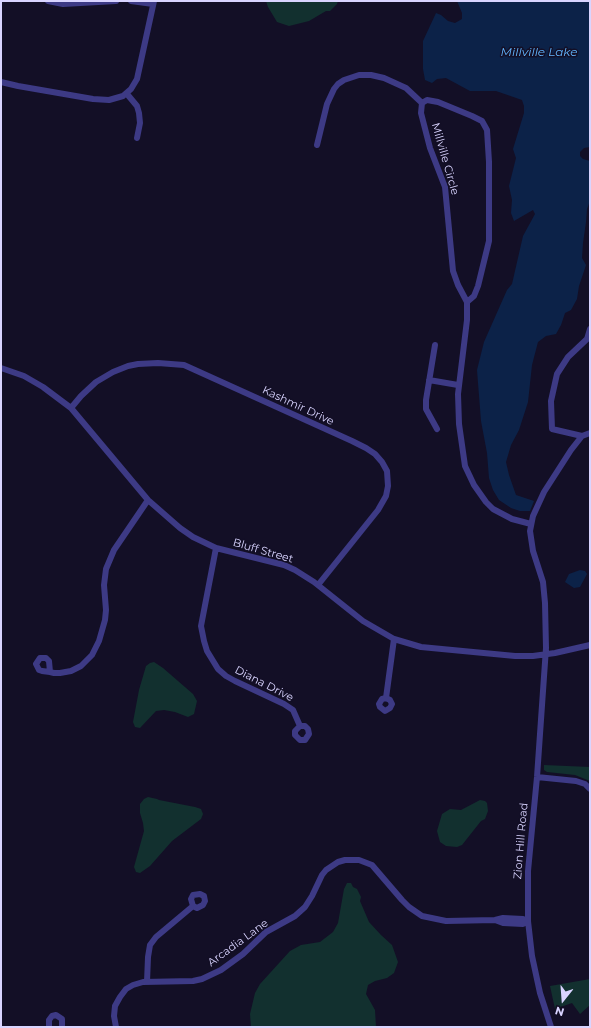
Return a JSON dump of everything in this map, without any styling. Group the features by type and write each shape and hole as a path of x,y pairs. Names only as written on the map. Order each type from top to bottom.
{"street":[{"path":"48,1 63,4 116,1"},
{"path":"1,82 103,100 119,98 127,94 137,79 154,3 132,1"},
{"path":"317,145 327,104 334,89 344,80 359,75 371,75 384,78 406,88 422,103"},
{"path":"127,94 137,106 140,118 137,138"},
{"name":"Millville Circle","path":"467,302 474,296 478,286 489,241 489,162 487,130 482,121 432,100 427,100 422,103 421,113 430,148 443,182 447,198 453,271 458,285 467,302 467,320 458,385 458,404 463,455 469,476 486,502 493,509 512,519 531,524"},
{"path":"582,436 552,429 551,401 557,374 568,357 587,339 590,330"},
{"path":"435,345 426,390 426,409 437,429"},
{"name":"Kashmir Drive","path":"71,408 84,392 96,382 113,372 128,366 158,363 184,366 208,375 371,451 382,462 387,471 388,486 386,496 378,510 318,585"},
{"name":"Bluff Street","path":"1,368 30,379 71,408 148,500 180,528 193,537 216,548 284,565 295,570 318,585 363,621 394,639 411,645 446,650 515,656 544,655 583,648 590,645"},
{"path":"429,380 458,385"},
{"path":"531,524 544,492 571,450 582,436 590,432"},
{"path":"50,672 66,672 76,669 85,663 92,655 101,636 105,620 106,610 104,585 106,569 114,550 148,500"},
{"name":"Zion Hill Road","path":"531,524 530,540 543,582 546,648 544,655 543,700 537,777 527,876 528,921 532,956 540,993 551,1027"},
{"name":"Diana Drive","path":"216,548 201,626 207,651 218,668 226,676 284,704 293,710 300,726"},
{"path":"386,698 394,639"},
{"path":"537,777 576,781 585,784 590,789"},
{"name":"Arcadia Lane","path":"116,1027 114,1016 115,1006 126,989 134,984 147,982 193,981 202,979 221,970 243,954 266,932 295,916 312,896 326,870 338,862 345,860 359,860 372,865 402,900 422,916 446,921 495,920 503,918 523,919 528,921"},
{"path":"147,982 150,945 156,937 192,906"},
{"path":"49,1027 48,1020 52,1016 56,1015 62,1019 62,1027"}],"green space":[{"path":"266,1 338,1 330,11 326,11 309,21 289,26 277,22"},
{"path":"154,662 193,694 197,701 194,714 188,717 175,712 164,710 156,711 140,728 135,727 133,722 139,690 146,666"},
{"path":"544,765 590,767 590,781 575,775 547,772 544,770"},
{"path":"148,797 195,807 201,809 203,814 201,819 172,841 150,866 140,873 136,872 134,867 144,831 140,813 140,804"},
{"path":"480,800 487,803 488,811 485,819 481,821 462,845 457,847 446,846 440,842 437,831 442,814 450,809 461,810"},
{"path":"347,883 351,883 353,887 357,889 361,897 360,901 369,922 392,945 398,962 394,973 387,978 375,981 368,985 366,994 375,1010 376,1027 251,1027 250,1014 255,993 260,984 290,951 301,945 320,942 333,932 338,923 344,889"},
{"path":"590,979 590,1005 580,1014 572,1003 555,1009 550,986"}],"water":[{"name":"Millville Lake","path":"457,1 590,1 590,147 584,148 580,152 580,156 583,159 590,161 590,201 587,209 582,258 586,265 579,286 577,299 571,310 565,313 556,334 546,336 538,342 532,365 528,402 506,462 516,495 534,501 530,511 520,511 511,508 499,500 493,490 489,478 487,453 481,421 477,370 484,342 507,290 512,284 523,236 535,214 533,210 514,221 511,213 512,200 509,186 516,158 513,149 524,113 524,106 522,100 496,91 470,91 446,78 437,79 432,83 425,80 423,69 423,41 436,13 448,21 455,23 462,19 462,13"},
{"path":"580,570 585,571 587,574 580,587 574,588 565,582 569,574"}]}
